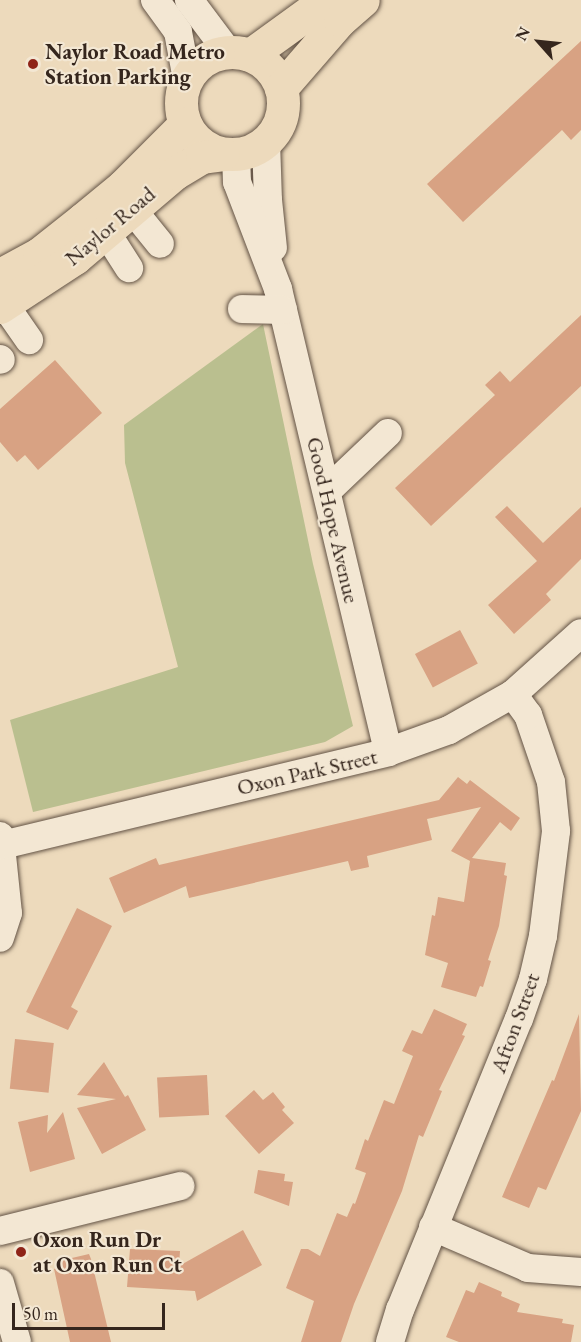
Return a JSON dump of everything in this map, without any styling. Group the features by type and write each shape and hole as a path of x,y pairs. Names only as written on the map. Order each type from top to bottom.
{"main road":[{"path":"239,54 326,0"},
{"path":"281,88 340,20 363,0"},
{"path":"239,54 263,63 274,74 281,88 281,116 266,141 252,150 230,154 201,143 185,124 181,109 182,94 187,79 197,66 211,56 239,54"},
{"name":"Naylor Road","path":"1,295 39,254 123,186 185,124"},
{"name":"Naylor Road","path":"1,295 75,258 130,208 175,172 202,157 230,154"}],"street":[{"path":"155,0 178,32 187,79"},
{"path":"189,0 239,54"},
{"name":"Good Hope Avenue","path":"266,141 268,200 280,299"},
{"name":"Good Hope Avenue","path":"230,154 237,182 280,299 388,752"},
{"path":"130,208 160,243"},
{"path":"106,232 129,268"},
{"path":"1,295 29,340"},
{"path":"242,309 280,299"},
{"path":"327,491 388,433"},
{"name":"Oxon Park Street","path":"1,840 388,752 449,730 513,694 581,633"},
{"name":"Afton Street","path":"390,1342 400,1310 433,1227 519,1019 533,979 551,889 556,831 551,782 528,715 513,694"},
{"path":"0,938 8,913 1,840"},
{"path":"0,1231 180,1186"},
{"path":"433,1227 528,1268 581,1272"},
{"path":"0,1282 16,1342"}],"green space":[{"path":"263,324 313,564 353,726 325,742 33,812 10,720 178,667 125,463 124,425"}],"building":[{"path":"581,41 581,130 571,140 562,130 463,222 427,184"},
{"path":"581,315 581,386 431,526 395,488 495,395 485,385 500,371 510,382"},
{"path":"55,360 102,413 38,470 25,455 17,462 0,442 0,409"},
{"path":"507,506 543,543 581,507 581,559 546,594 551,600 514,634 488,605 537,561 495,517"},
{"path":"460,630 478,664 433,687 415,654"},
{"path":"458,777 467,784 470,780 520,818 511,831 500,822 472,858 506,863 504,875 507,876 499,926 488,960 491,961 483,987 480,986 476,997 441,987 448,963 425,955 432,915 435,916 438,897 464,902 470,861 451,851 481,807 427,819 432,840 367,856 369,867 351,871 348,861 189,898 186,886 124,913 109,878 156,858 159,865 439,800"},
{"path":"77,908 112,926 71,1007 78,1011 68,1030 26,1012"},
{"path":"434,1009 467,1024 462,1035 465,1036 439,1090 442,1091 423,1137 419,1135 402,1191 354,1304 341,1342 301,1342 314,1301 286,1288 301,1249 308,1249 320,1256 337,1213 347,1217 353,1203 355,1204 366,1173 355,1169 365,1139 368,1141 384,1100 394,1104 413,1056 402,1051 412,1030 422,1034"},
{"path":"579,1014 581,1111 546,1190 538,1187 529,1208 502,1197 552,1080 554,1081"},
{"path":"15,1039 54,1043 49,1093 10,1089"},
{"path":"104,1062 125,1097 128,1095 146,1130 102,1154 77,1108 116,1099 77,1095"},
{"path":"207,1075 209,1115 159,1118 157,1078"},
{"path":"254,1090 263,1100 273,1092 285,1107 282,1110 294,1123 259,1154 225,1116"},
{"path":"63,1112 75,1159 30,1172 18,1122 48,1115 47,1133"},
{"path":"258,1170 285,1174 284,1181 293,1182 289,1206 254,1193"},
{"path":"243,1230 262,1265 197,1301 195,1291 127,1287 130,1249 180,1251 179,1266"},
{"path":"89,1254 111,1342 70,1342 54,1269 61,1267 59,1261"},
{"path":"479,1282 502,1292 501,1296 520,1304 517,1312 563,1319 562,1323 574,1325 571,1342 459,1342 446,1337 466,1290 474,1293"}],"place":[{"name":"Naylor Road Metro Station Parking","path":"33,64"},
{"name":"Oxon Run Dr at Oxon Run Ct","path":"21,1252"}]}
